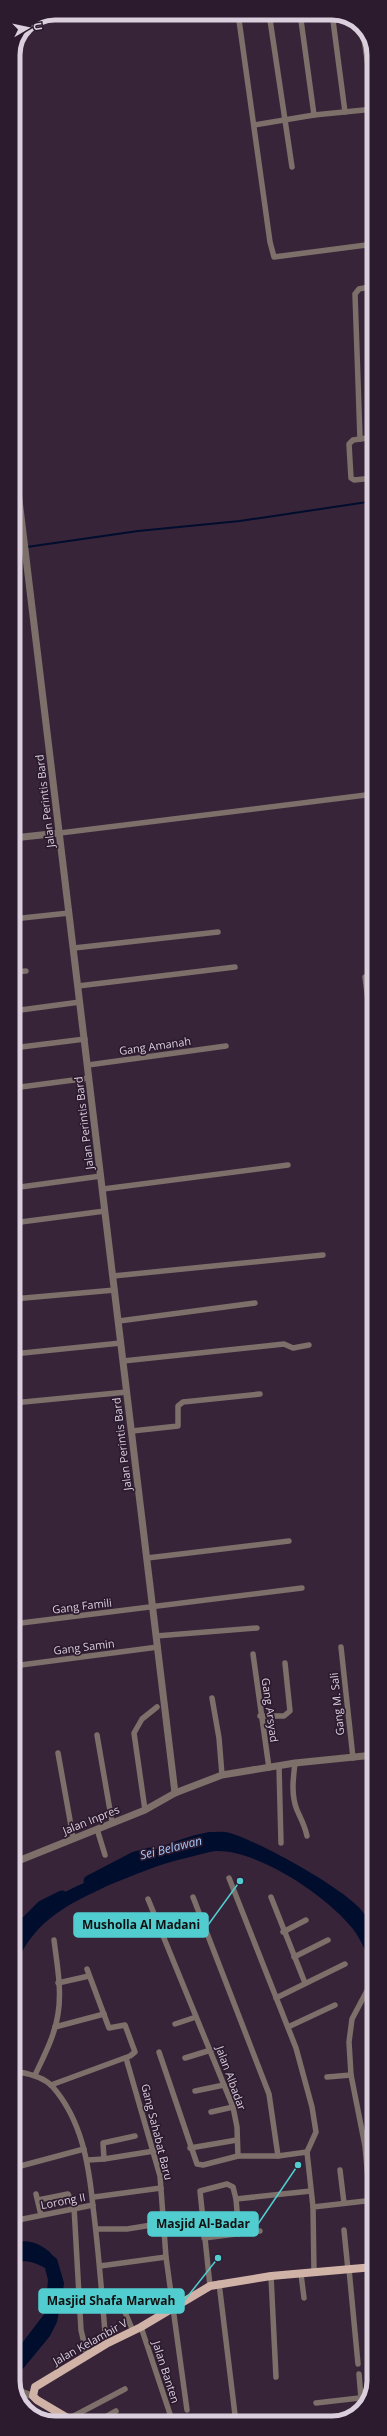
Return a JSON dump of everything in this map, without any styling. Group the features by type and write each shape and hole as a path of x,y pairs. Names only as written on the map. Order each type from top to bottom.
{"main road":[{"name":"Jalan Kelambir V","path":"34,2396 34,2391 38,2385 106,2344 133,2331 210,2286 219,2283 270,2276 367,2268"},
{"path":"34,2396 65,2416"}],"street":[{"path":"239,20 270,242 274,257 367,245"},
{"path":"270,20 292,167"},
{"path":"301,20 314,115"},
{"path":"333,20 345,112"},
{"path":"364,42 367,59"},
{"path":"254,125 314,115 367,110"},
{"path":"360,439 355,294 359,289 367,287"},
{"path":"367,438 350,441 349,444 351,478 354,480 367,479"},
{"name":"Jalan Perintis Bard","path":"20,505 175,1793"},
{"path":"20,837 367,795"},
{"path":"20,918 69,913"},
{"path":"74,948 218,932"},
{"path":"78,986 235,967"},
{"path":"20,971 26,971"},
{"path":"365,977 367,992"},
{"path":"20,1010 80,1002"},
{"path":"20,1047 85,1039"},
{"name":"Gang Amanah","path":"88,1065 226,1046"},
{"path":"20,1087 89,1078"},
{"path":"103,1189 288,1165"},
{"path":"20,1187 101,1176"},
{"path":"20,1222 105,1211"},
{"path":"113,1276 323,1255"},
{"path":"20,1298 115,1290"},
{"path":"118,1321 255,1302"},
{"path":"20,1353 121,1342"},
{"path":"123,1361 284,1344 292,1348 309,1346"},
{"path":"20,1402 127,1392"},
{"path":"132,1431 176,1427 179,1424 178,1406 183,1402 260,1394"},
{"path":"147,1558 289,1541"},
{"name":"Gang Famili","path":"20,1623 302,1588"},
{"path":"156,1636 257,1628"},
{"name":"Gang Samin","path":"20,1665 158,1647"},
{"name":"Gang M. Sali","path":"341,1647 353,1758"},
{"name":"Gang Arsyad","path":"253,1654 260,1716 269,1768"},
{"path":"260,1716 284,1716 290,1711 285,1663"},
{"path":"212,1698 219,1738 222,1775"},
{"path":"145,1810 134,1733 146,1715 157,1706"},
{"path":"97,1734 112,1822"},
{"path":"58,1753 73,1837"},
{"name":"Jalan Inpres","path":"20,1860 73,1837 145,1810 175,1793 222,1775 295,1763 367,1756"},
{"path":"295,1763 292,1784 294,1797 297,1810 304,1822 307,1836"},
{"path":"279,1766 281,1843"},
{"path":"96,1829 105,1855"},
{"path":"229,1878 288,2027 312,2107 316,2132 308,2152 313,2207 314,2272"},
{"path":"193,1897 269,2094 278,2156"},
{"path":"271,1897 283,1932 304,1983"},
{"name":"Jalan Albadar","path":"148,1899 233,2107 237,2127 238,2156"},
{"path":"283,1932 306,1920"},
{"path":"35,2075 55,2027 58,2014 58,1983 54,1940"},
{"path":"294,1957 328,1940"},
{"path":"276,1998 345,1964"},
{"path":"51,2085 126,2058 135,2052 127,2028 124,2025 109,2028 87,1969"},
{"path":"58,1983 90,1976"},
{"path":"367,1990 357,2007 350,2027 351,2075 362,2121 367,2160"},
{"path":"288,2027 335,2005"},
{"path":"55,2027 104,2014"},
{"path":"175,2024 196,2017"},
{"path":"185,2058 211,2050"},
{"path":"159,2052 190,2148 198,2165 238,2156 278,2156 308,2152"},
{"name":"Gang Sahabat Baru","path":"126,2058 154,2151 161,2188 166,2256 187,2410"},
{"path":"20,2072 35,2075 51,2085 69,2109 88,2160 94,2197 93,2205 97,2229 106,2344"},
{"path":"327,2077 351,2075"},
{"path":"195,2091 224,2085"},
{"path":"211,2112 233,2107"},
{"path":"104,2159 103,2143 135,2136"},
{"path":"190,2148 237,2140"},
{"path":"20,2166 84,2149"},
{"path":"88,2160 154,2151"},
{"path":"340,2170 344,2203"},
{"path":"210,2286 200,2191 227,2184 234,2189 238,2234"},
{"path":"94,2197 161,2188"},
{"path":"236,2199 311,2191"},
{"path":"36,2194 41,2215"},
{"path":"38,2200 68,2194 74,2208 81,2324 87,2355"},
{"path":"313,2207 367,2201"},
{"name":"Lorong II","path":"20,2220 93,2205"},
{"path":"97,2229 127,2229 164,2223"},
{"path":"344,2230 358,2364"},
{"path":"204,2238 260,2231"},
{"path":"100,2266 166,2256"},
{"path":"301,2274 304,2298"},
{"path":"270,2276 276,2377"},
{"path":"219,2283 235,2416"},
{"path":"120,2298 133,2331"},
{"name":"Jalan Banten","path":"141,2326 171,2416"},
{"path":"316,2403 361,2398 359,2374"},
{"path":"81,2416 125,2389"},
{"path":"22,2392 34,2396"},
{"path":"107,2416 116,2411"}],"water":[{"name":"Sei Belawan","path":"209,1832 230,1833 282,1856 324,1881 357,1905 365,1915 367,1919 367,1954 359,1937 341,1916 327,1903 291,1877 252,1858 233,1853 216,1851 168,1863 148,1870 107,1886 76,1901 51,1918 40,1928 20,1955 20,1926 44,1905 56,1897 132,1860 169,1844"},
{"path":"38,2247 44,2248 57,2259 64,2283 57,2322 50,2336 20,2372 20,2346 45,2313 48,2280 45,2268 33,2263 20,2262 20,2250"}],"waterway":[{"path":"20,548 138,531 240,521 367,502"},
{"name":"Sei Belawan","path":"89,1881 135,1857 150,1853"},
{"name":"Sei Belawan","path":"20,1928 42,1906 62,1896"},
{"name":"Sei Belawan","path":"20,2247 31,2248 46,2256"}],"place":[{"name":"Musholla Al Madani","path":"240,1881"},
{"name":"Masjid Al-Badar","path":"298,2165"},
{"name":"Masjid Shafa Marwah","path":"218,2258"}]}
